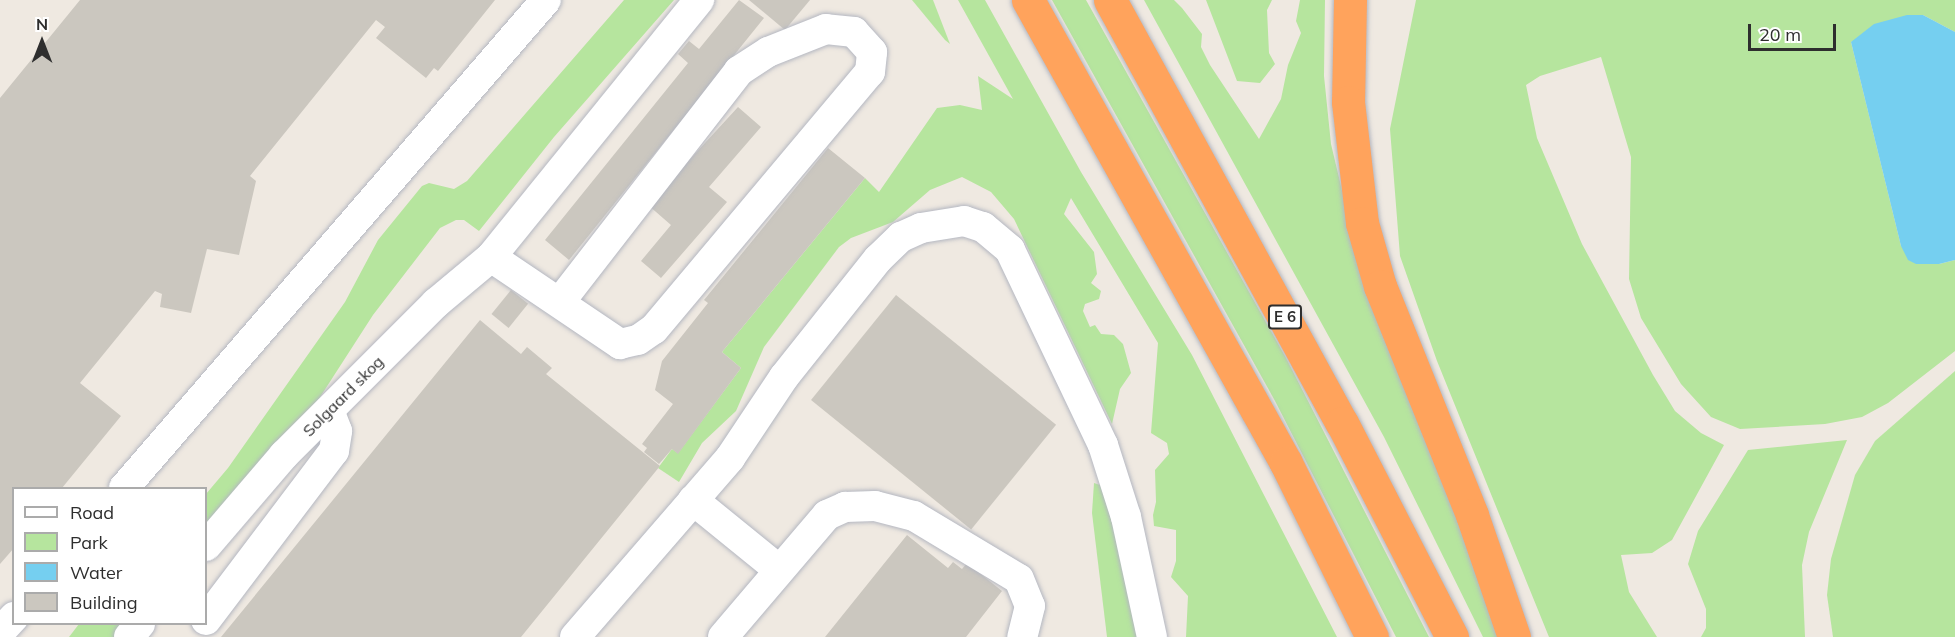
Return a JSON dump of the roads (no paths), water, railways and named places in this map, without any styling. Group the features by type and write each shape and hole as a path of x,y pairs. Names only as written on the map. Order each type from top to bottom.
{"highway":[{"path":"1029,0 1286,463 1372,637"},
{"name":"E 6","path":"1110,0 1342,423 1452,637"},
{"path":"1350,0 1348,102 1362,223 1380,286 1472,515 1514,637"}],"lane":[{"path":"126,487 546,0"},
{"name":"Solgaard skog","path":"207,545 329,410 436,303 491,257 699,0"},
{"path":"491,257 620,344 638,340 654,329 870,72 872,51 854,32 826,29 768,52 740,71 560,302"},
{"path":"575,637 730,459 784,377 878,259 901,237 942,222 973,224 1000,238 1010,250 1103,445 1126,517 1152,637"},
{"path":"207,619 334,451 337,431 329,410"},
{"path":"693,500 779,570"},
{"path":"723,637 827,515 845,507 875,506 914,516 1019,579 1030,606 1022,637"},
{"path":"0,632 12,618"},
{"path":"129,637 139,625"},
{"path":"192,637 202,625"}],"water":[{"path":"1907,15 1923,15 1955,32 1955,260 1939,264 1916,264 1908,260 1901,246 1851,42 1874,24"}]}
